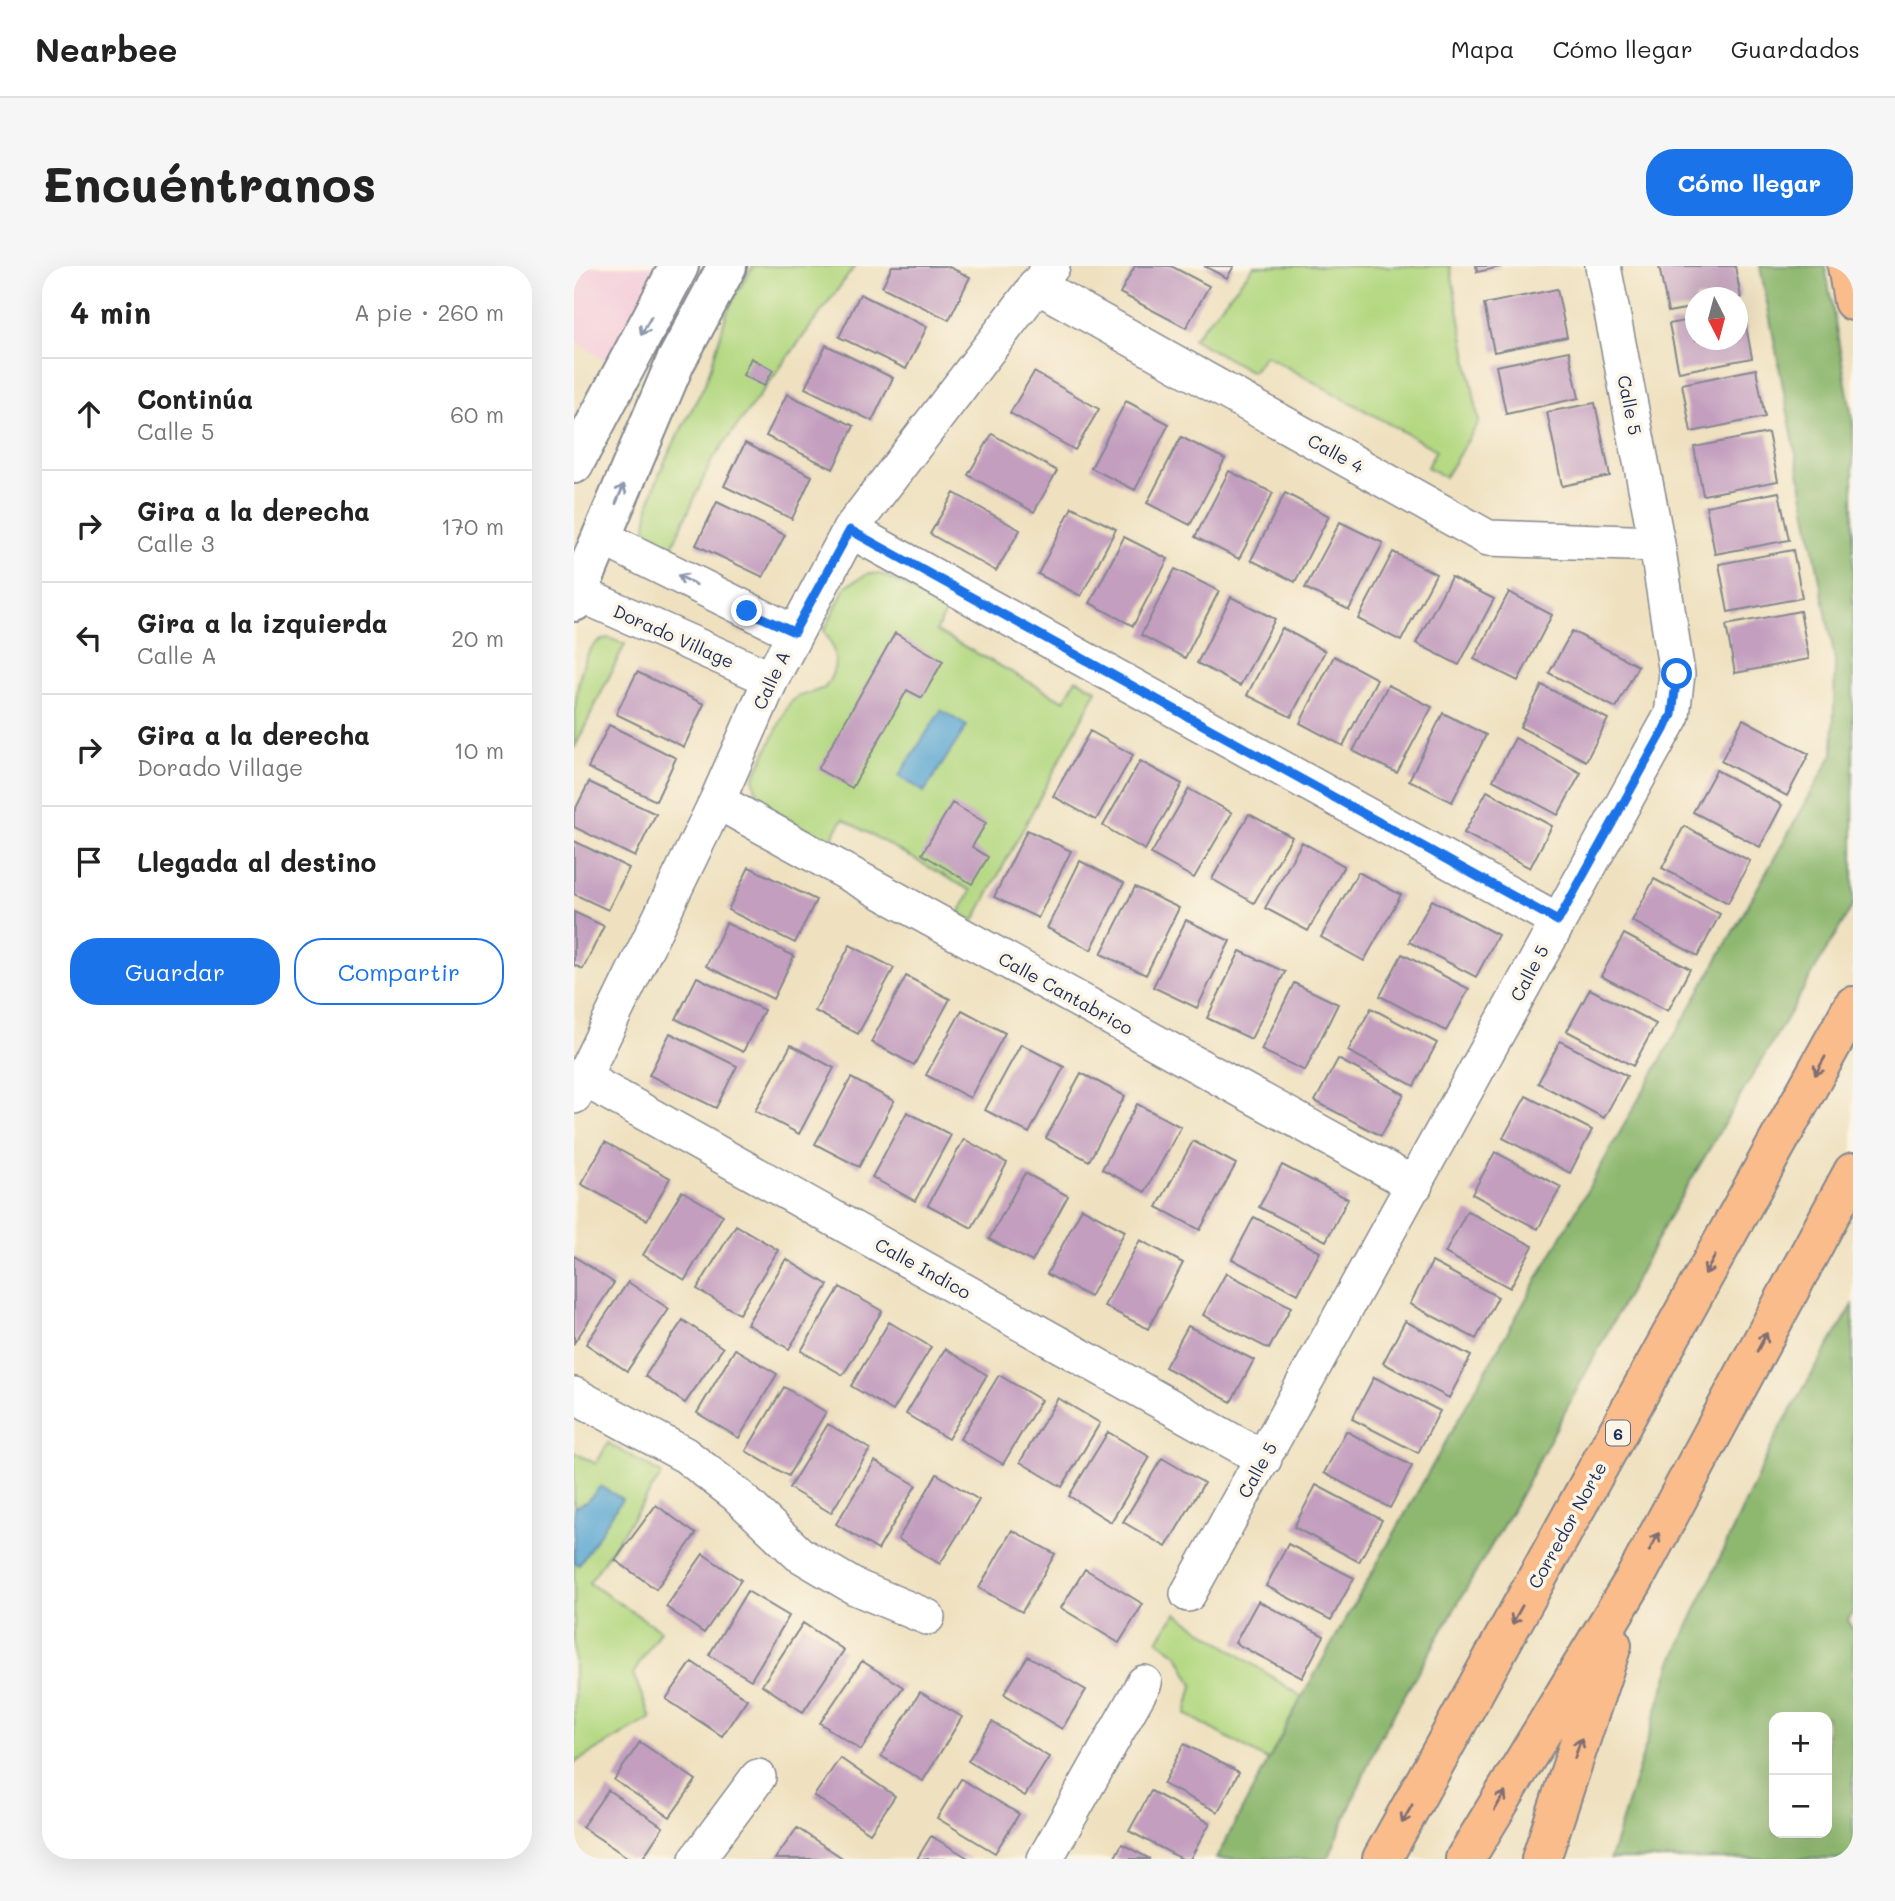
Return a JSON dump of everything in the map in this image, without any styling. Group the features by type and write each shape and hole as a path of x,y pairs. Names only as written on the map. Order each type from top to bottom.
{"highway":[{"path":"1846,266 1853,301"},
{"name":"Corredor Norte","path":"1382,1859 1853,1006"},
{"path":"1465,1859 1634,1580 1853,1172"},
{"path":"1541,1859 1634,1580"}],"street":[{"path":"574,464 679,266"},
{"path":"576,597 675,363 727,266"},
{"name":"Calle 5","path":"1188,1594 1672,715 1677,674 1657,544 1603,266"},
{"name":"Calle 4","path":"1044,276 1488,538 1657,544"},
{"name":"Calle A","path":"579,1087 717,800 771,679 850,530 1044,276"},
{"path":"850,530 1558,921"},
{"path":"601,537 794,632"},
{"name":"Dorado Village","path":"576,597 771,679"},
{"name":"Calle Cantabrico","path":"717,800 1415,1185"},
{"name":"Calle Indico","path":"579,1087 1264,1459"},
{"path":"574,1395 685,1455 737,1495 799,1554 855,1587 927,1618"},
{"path":"1045,1859 1144,1683"},
{"path":"697,1859 758,1777"}],"shaded area":[{"path":"574,266 668,266 622,368 600,358 574,340"}],"green space":[{"path":"753,266 855,266 712,460 671,549 646,530 653,492 667,456 704,386 729,307"},
{"path":"1254,266 1450,266 1479,422 1445,477 1427,467 1436,450 1265,355 1252,372 1193,339"},
{"path":"1760,266 1825,266 1853,423 1853,905 1668,1219 1516,1503 1378,1741 1328,1859 1216,1859 1302,1697 1833,754 1835,660"},
{"path":"869,573 884,575 948,609 936,631 1064,701 1076,679 1097,690 974,921 959,913 971,891 843,819 830,841 781,816 761,799 756,789 754,777 789,704 797,697 825,688 830,680 835,660 832,646 824,631 846,586"},
{"path":"608,638 625,644 574,749 576,703 582,667 588,653 597,643"},
{"path":"1853,1305 1853,1611 1848,1620 1853,1631 1853,1859 1610,1859 1672,1662 1778,1432"},
{"path":"608,1443 662,1474 589,1583 660,1630 633,1674 651,1718 574,1763 574,1452 596,1464"},
{"path":"1176,1613 1302,1697 1269,1761 1186,1714 1193,1685 1178,1655 1158,1640"}],"water":[{"path":"941,710 967,726 924,792 899,776"},
{"path":"601,1486 622,1499 579,1565 574,1561 574,1507 586,1502"}],"building":[{"path":"892,266 947,266 970,277 949,320 882,287"},
{"path":"1135,266 1171,266 1209,286 1186,328 1120,293"},
{"path":"1204,266 1234,266 1227,278"},
{"path":"1476,266 1501,266 1501,267 1477,272"},
{"path":"1659,266 1735,266 1739,287 1685,287 1685,309 1668,312"},
{"path":"1557,289 1567,337 1494,352 1484,304"},
{"path":"860,294 927,327 906,369 839,337"},
{"path":"1685,321 1685,350 1748,350 1748,337 1752,358 1679,372 1669,324"},
{"path":"826,345 893,378 872,421 805,388"},
{"path":"1569,351 1579,398 1506,414 1496,366"},
{"path":"751,358 773,370 764,386 743,375"},
{"path":"1756,369 1765,417 1691,432 1682,384"},
{"path":"1034,372 1099,409 1075,450 1010,413"},
{"path":"787,394 854,426 833,469 766,436"},
{"path":"1126,401 1169,424 1135,490 1091,468"},
{"path":"1595,403 1610,476 1562,486 1547,412"},
{"path":"1768,433 1778,481 1703,495 1694,447"},
{"path":"992,434 1057,471 1034,512 968,475"},
{"path":"1181,437 1225,459 1190,525 1147,503"},
{"path":"745,443 812,476 792,519 724,486"},
{"path":"1229,471 1273,493 1239,559 1195,537"},
{"path":"1779,492 1789,540 1715,554 1706,506"},
{"path":"954,493 1020,530 996,571 930,534"},
{"path":"1285,493 1329,516 1295,582 1251,560"},
{"path":"717,502 785,535 763,577 696,545"},
{"path":"1072,507 1116,529 1081,596 1038,574"},
{"path":"1340,522 1383,543 1349,610 1305,588"},
{"path":"1124,537 1168,559 1133,626 1090,603"},
{"path":"1793,550 1802,598 1728,612 1719,564"},
{"path":"1393,552 1436,574 1401,641 1358,619"},
{"path":"1175,569 1219,591 1185,658 1141,635"},
{"path":"1451,577 1494,599 1459,665 1416,643"},
{"path":"1509,592 1552,615 1518,681 1474,659"},
{"path":"1231,597 1275,619 1240,686 1197,663"},
{"path":"1800,611 1809,659 1735,673 1726,625"},
{"path":"1282,628 1325,651 1291,717 1247,695"},
{"path":"1572,631 1638,666 1616,708 1549,673"},
{"path":"895,633 943,661 922,698 907,690 852,788 818,769"},
{"path":"1334,656 1377,679 1343,746 1300,723"},
{"path":"637,672 704,704 684,747 616,714"},
{"path":"1388,685 1432,707 1397,773 1353,751"},
{"path":"1542,685 1608,719 1586,761 1520,727"},
{"path":"1443,713 1486,735 1452,802 1409,780"},
{"path":"1743,719 1809,754 1787,796 1721,761"},
{"path":"609,725 676,758 656,801 588,768"},
{"path":"1090,731 1133,755 1096,820 1053,796"},
{"path":"1515,738 1581,773 1558,815 1493,780"},
{"path":"1140,761 1182,784 1145,850 1103,826"},
{"path":"1716,770 1782,805 1760,847 1693,812"},
{"path":"589,782 656,814 635,857 574,827 574,812"},
{"path":"1189,789 1232,813 1194,878 1151,854"},
{"path":"1487,791 1552,826 1530,868 1464,833"},
{"path":"952,803 986,823 972,847 988,857 972,884 922,854"},
{"path":"1249,814 1292,837 1254,903 1212,879"},
{"path":"1684,826 1750,861 1728,903 1662,868"},
{"path":"1027,830 1071,851 1038,918 994,897"},
{"path":"574,841 629,868 608,910 574,894"},
{"path":"1302,842 1344,866 1308,931 1265,908"},
{"path":"1080,861 1124,883 1091,950 1047,928"},
{"path":"749,867 816,900 795,943 728,910"},
{"path":"1358,872 1401,895 1364,961 1321,937"},
{"path":"1654,879 1720,914 1698,956 1632,921"},
{"path":"1135,887 1179,908 1146,975 1101,954"},
{"path":"1432,900 1498,935 1476,977 1409,942"},
{"path":"574,912 604,926 583,969 574,965"},
{"path":"1186,920 1230,941 1197,1008 1153,987"},
{"path":"726,923 794,956 773,999 706,966"},
{"path":"1624,934 1690,969 1668,1011 1601,976"},
{"path":"850,945 894,968 858,1034 815,1011"},
{"path":"1240,951 1285,972 1251,1039 1207,1018"},
{"path":"1402,954 1469,989 1446,1031 1380,996"},
{"path":"906,976 950,999 914,1065 871,1042"},
{"path":"697,977 764,1010 743,1052 676,1019"},
{"path":"1294,983 1338,1004 1305,1071 1261,1050"},
{"path":"1590,989 1656,1024 1633,1066 1567,1031"},
{"path":"1371,1008 1437,1043 1414,1086 1348,1051"},
{"path":"962,1010 1005,1033 970,1098 926,1075"},
{"path":"670,1033 737,1066 716,1108 649,1075"},
{"path":"1560,1041 1627,1076 1604,1118 1538,1083"},
{"path":"1021,1044 1064,1067 1029,1133 985,1110"},
{"path":"791,1045 834,1068 799,1134 755,1111"},
{"path":"1338,1059 1404,1094 1381,1136 1315,1101"},
{"path":"1081,1073 1125,1096 1089,1161 1046,1138"},
{"path":"851,1078 894,1101 859,1167 815,1144"},
{"path":"1526,1096 1592,1130 1570,1173 1503,1138"},
{"path":"1137,1104 1181,1127 1145,1192 1102,1169"},
{"path":"907,1112 951,1135 915,1201 872,1177"},
{"path":"964,1139 1007,1163 972,1228 928,1205"},
{"path":"1193,1141 1236,1164 1200,1230 1157,1207"},
{"path":"605,1142 670,1178 647,1220 581,1184"},
{"path":"1495,1152 1561,1187 1538,1229 1472,1194"},
{"path":"1282,1165 1348,1199 1326,1241 1259,1207"},
{"path":"1025,1173 1068,1196 1032,1262 989,1239"},
{"path":"682,1191 723,1215 685,1280 643,1255"},
{"path":"1082,1208 1125,1231 1090,1297 1047,1274"},
{"path":"1467,1211 1533,1246 1510,1288 1445,1253"},
{"path":"1254,1217 1320,1252 1298,1294 1232,1259"},
{"path":"736,1225 778,1250 739,1314 697,1289"},
{"path":"1140,1240 1183,1263 1148,1329 1104,1306"},
{"path":"574,1256 614,1283 574,1343"},
{"path":"786,1259 828,1285 789,1349 747,1324"},
{"path":"1432,1262 1498,1297 1476,1339 1410,1304"},
{"path":"1226,1273 1291,1307 1269,1349 1203,1315"},
{"path":"628,1282 669,1309 627,1371 586,1344"},
{"path":"840,1287 882,1311 843,1375 801,1351"},
{"path":"683,1320 723,1348 685,1403 645,1376"},
{"path":"1405,1321 1471,1356 1449,1398 1383,1363"},
{"path":"889,1322 931,1347 893,1411 851,1386"},
{"path":"1188,1326 1254,1360 1231,1402 1165,1367"},
{"path":"735,1349 777,1374 739,1438 697,1413"},
{"path":"945,1349 987,1375 948,1439 906,1414"},
{"path":"999,1375 1041,1400 1003,1464 960,1439"},
{"path":"1374,1377 1440,1411 1418,1453 1352,1419"},
{"path":"784,1387 826,1412 788,1476 746,1451"},
{"path":"1058,1398 1100,1423 1062,1487 1020,1462"},
{"path":"828,1424 870,1449 831,1513 789,1488"},
{"path":"1346,1431 1412,1466 1390,1508 1324,1473"},
{"path":"1108,1432 1150,1457 1111,1522 1069,1496"},
{"path":"1162,1458 1204,1483 1166,1547 1123,1522"},
{"path":"875,1461 916,1485 878,1550 836,1524"},
{"path":"937,1474 979,1500 940,1564 898,1539"},
{"path":"1316,1485 1382,1520 1359,1562 1294,1527"},
{"path":"656,1505 696,1534 656,1589 615,1560"},
{"path":"1012,1530 1055,1554 1022,1612 979,1588"},
{"path":"1288,1544 1354,1578 1331,1620 1266,1586"},
{"path":"703,1554 741,1580 704,1633 666,1607"},
{"path":"1085,1569 1143,1604 1119,1643 1061,1608"},
{"path":"747,1591 789,1616 751,1680 709,1655"},
{"path":"1258,1601 1324,1636 1302,1678 1235,1643"},
{"path":"803,1623 844,1650 803,1712 762,1685"},
{"path":"1028,1656 1086,1690 1062,1729 1004,1694"},
{"path":"862,1661 903,1687 861,1750 820,1723"},
{"path":"692,1662 747,1699 722,1736 666,1699"},
{"path":"920,1692 962,1717 923,1781 881,1756"},
{"path":"992,1722 1049,1757 1025,1796 968,1761"},
{"path":"640,1742 696,1780 670,1817 614,1780"},
{"path":"1184,1744 1239,1772 1218,1812 1163,1784"},
{"path":"840,1758 895,1796 870,1833 814,1796"},
{"path":"961,1779 1019,1814 995,1853 937,1818"},
{"path":"608,1790 663,1827 642,1859 630,1859 582,1827"},
{"path":"1151,1791 1210,1823 1190,1859 1182,1859 1129,1831"},
{"path":"797,1828 844,1859 775,1859"},
{"path":"931,1836 970,1859 917,1859"},
{"path":"1122,1844 1150,1859 1114,1859"}],"route":[{"path":"747,611 794,632 850,530 1558,921 1672,715 1677,674"}]}
